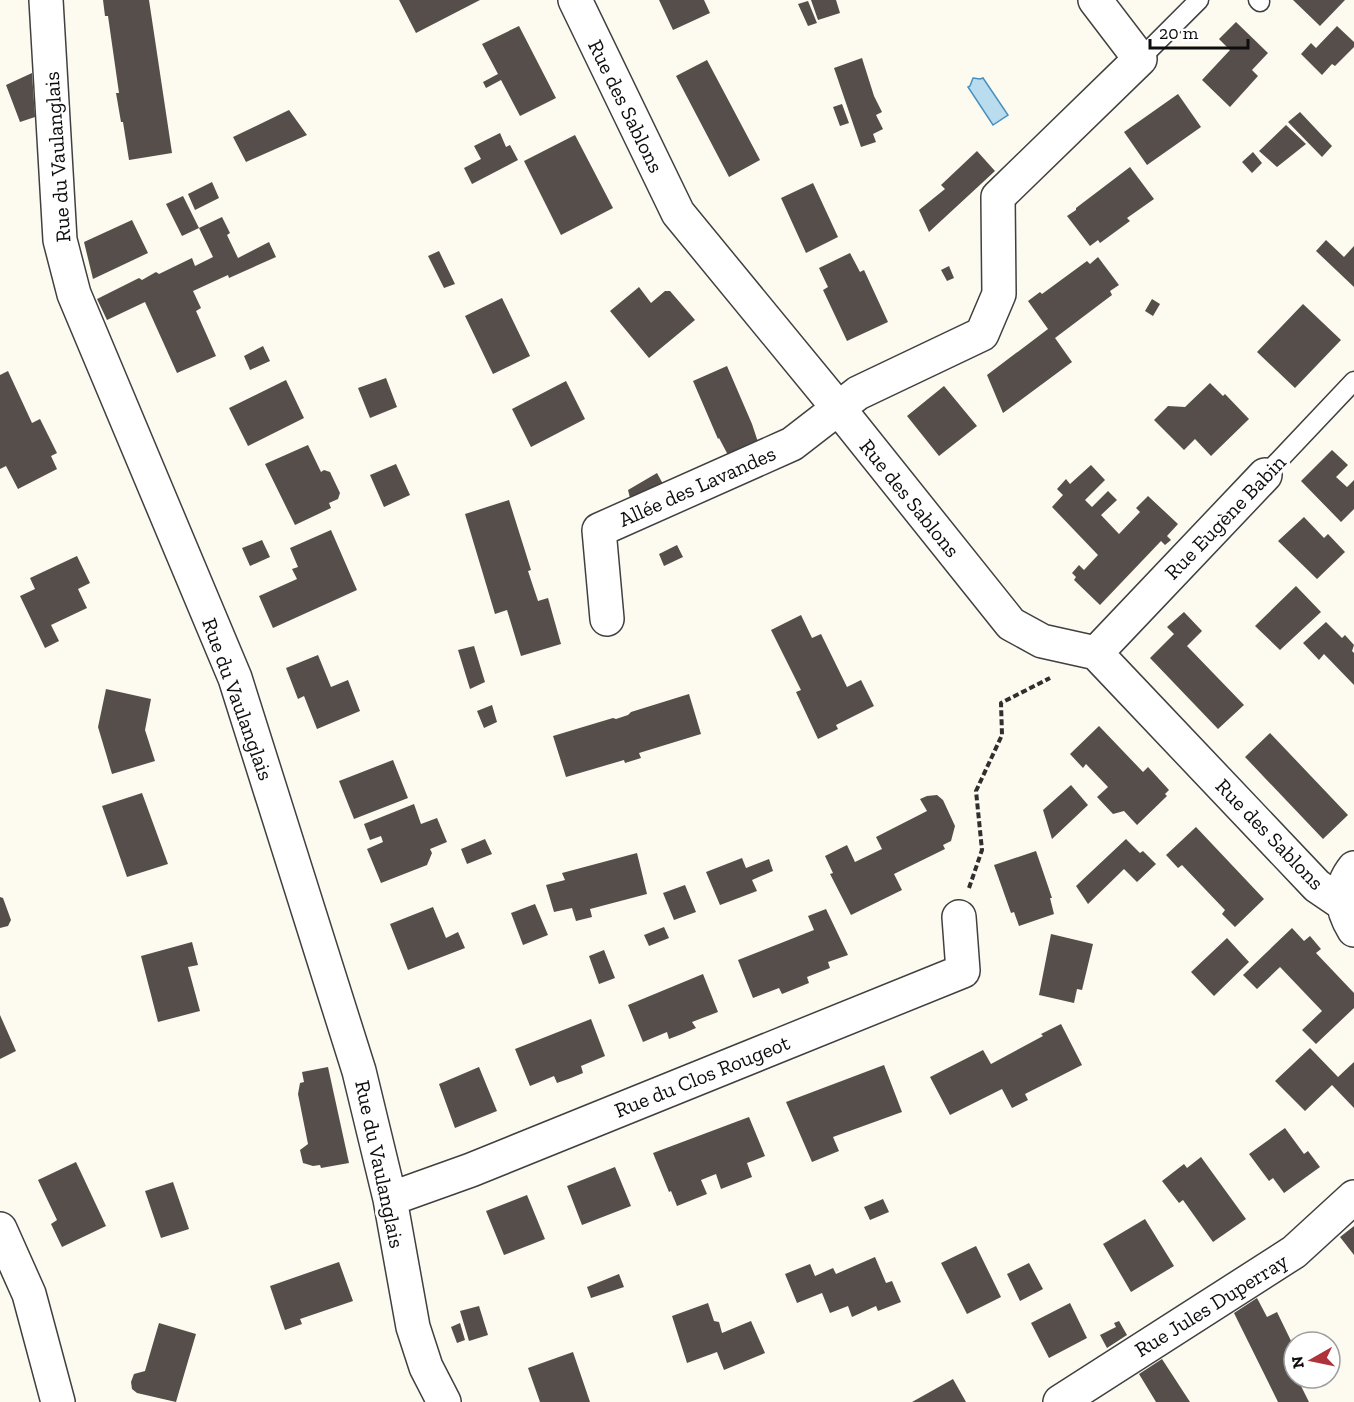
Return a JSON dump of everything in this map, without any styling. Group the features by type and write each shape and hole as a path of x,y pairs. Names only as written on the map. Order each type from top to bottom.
{"street":[{"name":"Rue du Vaulanglais","path":"46,0 60,240 74,294 235,678 359,1071 390,1199 412,1327 426,1367 444,1402"},
{"name":"Rue des Sablons","path":"575,0 678,213 1011,624 1041,641 1096,653 1348,916"},
{"path":"839,409 858,393 982,334 999,294 998,197 1140,60 1095,0"},
{"name":"Allée des Lavandes","path":"607,619 599,530 792,444 839,409"},
{"name":"Rue Eugène Babin","path":"1096,653 1264,475"},
{"path":"1348,916 1344,887 1354,868"},
{"name":"Rue du Clos Rougeot","path":"390,1199 471,1170 963,971 959,917"},
{"name":"Rue Jules Duperray","path":"1060,1402 1294,1252 1354,1197"},
{"path":"0,1229 29,1294 58,1402"}],"lane":[{"path":"1140,60 1199,0"},
{"name":"Rue Eugène Babin","path":"1264,475 1354,381"}],"path":[{"path":"959,917 982,850 976,791 1002,735 1001,703 1096,653"}],"water":[{"path":"973,78 983,78 1008,115 993,125 968,87"}],"building":[{"path":"103,0 149,0 172,153 129,160 116,93 119,93 108,16 105,16"},
{"path":"399,0 480,0 416,33"},
{"path":"659,0 704,0 710,13 673,30"},
{"path":"811,0 836,0 840,13 818,20"},
{"path":"1293,0 1345,0 1320,26"},
{"path":"808,1 817,23 808,26 798,4"},
{"path":"1236,22 1268,53 1252,70 1258,76 1230,107 1202,80 1230,50 1219,39"},
{"path":"519,26 556,98 520,116 501,80 486,88 483,82 498,74 482,44"},
{"path":"1337,26 1354,42 1354,47 1322,75 1301,54 1311,43 1316,48"},
{"path":"862,58 874,96 882,112 876,115 883,129 873,134 876,142 861,147 834,68"},
{"path":"707,60 760,160 729,177 676,76"},
{"path":"32,73 35,117 20,122 6,85"},
{"path":"1178,94 1201,127 1147,165 1124,132"},
{"path":"842,104 849,123 840,126 833,107"},
{"path":"289,110 307,135 246,162 233,137"},
{"path":"1300,112 1332,146 1322,157 1288,122"},
{"path":"1286,125 1306,144 1277,167 1259,151"},
{"path":"500,133 506,147 510,145 518,160 472,184 464,168 481,159 474,146"},
{"path":"575,135 613,208 561,235 524,161"},
{"path":"977,151 995,171 929,232 919,210 945,189 941,185"},
{"path":"1253,152 1262,163 1252,173 1242,162"},
{"path":"1130,167 1154,199 1127,218 1130,221 1100,243 1098,240 1090,246 1067,216"},
{"path":"212,182 219,198 195,210 188,194"},
{"path":"813,183 838,237 806,253 781,198"},
{"path":"183,196 199,228 182,236 166,204"},
{"path":"222,217 230,233 227,235 238,258 269,242 276,257 193,291 201,308 196,311 216,356 177,373 145,302 107,320 97,299 139,278 142,280 156,272 159,274 192,258 195,266 213,257 199,228"},
{"path":"132,220 148,253 93,279 84,242"},
{"path":"1326,240 1344,257 1354,246 1354,287 1316,251"},
{"path":"439,251 455,284 444,288 428,256"},
{"path":"850,253 860,272 864,270 888,322 847,341 823,290 828,287 819,268"},
{"path":"1098,257 1119,285 1110,291 1112,295 1055,338 1072,362 1003,413 987,375 1048,329 1028,301 1040,292 1042,294 1087,261 1090,264"},
{"path":"949,266 954,278 947,281 941,270"},
{"path":"639,287 651,303 665,291 670,291 695,320 649,358 610,311"},
{"path":"502,298 530,356 493,374 465,316"},
{"path":"1152,299 1160,304 1153,316 1145,311"},
{"path":"1303,304 1341,340 1295,388 1257,352"},
{"path":"263,346 270,361 250,370 244,356"},
{"path":"727,366 758,442 728,455 718,439 693,381"},
{"path":"8,371 32,423 40,419 57,453 51,456 57,469 18,489 6,466 0,469 0,375"},
{"path":"386,378 397,407 370,418 358,388"},
{"path":"286,380 304,418 248,446 229,408"},
{"path":"566,381 585,419 531,447 512,409"},
{"path":"1210,383 1223,396 1225,394 1249,419 1211,456 1195,439 1184,450 1154,420 1168,406 1185,407"},
{"path":"944,386 977,426 939,456 907,416"},
{"path":"308,445 321,472 324,470 330,472 340,493 338,499 329,503 331,508 295,525 265,464"},
{"path":"1332,450 1348,465 1336,477 1347,487 1354,480 1354,509 1341,522 1301,481"},
{"path":"396,464 410,495 384,507 370,475"},
{"path":"1091,465 1105,480 1085,500 1092,507 1108,491 1117,500 1101,515 1119,534 1140,512 1136,508 1148,496 1178,524 1167,536 1171,540 1165,545 1161,541 1100,605 1074,580 1076,577 1072,573 1079,565 1084,570 1098,555 1052,507 1063,495 1057,489 1066,479 1070,484"},
{"path":"657,473 663,484 630,498 628,490"},
{"path":"509,500 531,570 528,571 538,601 548,598 561,644 521,656 507,610 495,614 465,514"},
{"path":"1304,517 1324,538 1328,534 1345,552 1317,579 1278,541"},
{"path":"331,530 357,590 273,628 259,596 297,579 292,569 298,567 290,548"},
{"path":"262,540 270,557 250,566 242,548"},
{"path":"677,545 683,557 664,566 659,554"},
{"path":"77,556 90,583 78,589 87,608 51,625 59,641 45,648 20,596 35,589 30,578"},
{"path":"1296,586 1321,612 1280,650 1255,626"},
{"path":"1184,612 1202,631 1187,646 1244,705 1218,729 1150,658 1174,634 1167,627"},
{"path":"801,615 812,638 821,634 847,687 861,680 874,706 836,725 838,729 818,739 796,692 801,690 771,630"},
{"path":"1326,622 1342,638 1345,635 1354,645 1352,651 1354,653 1354,685 1324,654 1319,660 1303,643"},
{"path":"474,646 485,682 470,689 458,650"},
{"path":"318,655 331,687 348,680 360,711 317,729 304,696 298,699 286,668"},
{"path":"106,689 151,699 145,730 155,761 112,774 98,727"},
{"path":"689,694 701,734 639,753 641,758 625,763 624,760 566,777 553,736 616,719"},
{"path":"492,705 497,722 484,728 477,711"},
{"path":"1099,726 1143,772 1148,767 1169,790 1165,794 1167,796 1137,825 1124,811 1113,814 1097,797 1108,787 1086,764 1083,768 1070,754"},
{"path":"1270,733 1348,815 1323,839 1245,757"},
{"path":"393,760 408,798 354,819 339,781"},
{"path":"1071,785 1088,805 1052,839 1043,810"},
{"path":"142,793 168,864 127,877 102,806"},
{"path":"937,795 943,800 955,826 951,841 943,845 945,849 894,874 902,890 851,915 830,874 833,873 825,856 847,845 855,862 882,849 876,837 927,811 920,799"},
{"path":"414,804 421,824 437,818 447,842 430,849 432,853 427,865 381,883 367,849 383,842 381,836 370,840 364,824"},
{"path":"1196,827 1264,899 1235,927 1222,914 1225,910 1182,865 1178,868 1166,855"},
{"path":"485,839 492,854 467,864 461,849"},
{"path":"1126,839 1156,864 1137,882 1124,869 1088,904 1076,886"},
{"path":"1036,851 1052,898 1050,898 1054,914 1019,926 1014,912 1011,913 994,865"},
{"path":"637,853 647,894 590,909 592,917 576,921 572,908 554,912 546,885 565,880 562,873"},
{"path":"742,858 746,868 769,859 773,871 752,880 757,891 720,905 706,872"},
{"path":"685,885 696,912 674,920 663,893"},
{"path":"0,897 3,898 11,920 8,926 0,928"},
{"path":"535,904 548,935 523,945 511,913"},
{"path":"433,907 446,938 458,932 465,948 408,970 390,924"},
{"path":"826,909 848,955 828,962 830,968 807,977 809,983 782,994 779,988 753,998 738,960 814,930 808,916"},
{"path":"664,927 669,938 649,946 644,935"},
{"path":"1292,928 1304,941 1310,936 1321,949 1316,953 1354,993 1354,1008 1316,1044 1302,1030 1322,1011 1280,967 1257,989 1243,975"},
{"path":"1051,934 1093,944 1082,990 1077,989 1074,1003 1039,995"},
{"path":"1227,938 1249,962 1214,996 1191,972"},
{"path":"192,942 198,965 188,967 200,1011 158,1022 141,956"},
{"path":"604,950 615,978 599,984 589,956"},
{"path":"703,974 718,1012 692,1022 696,1028 682,1034 669,1039 667,1032 643,1042 628,1005"},
{"path":"0,1015 16,1051 0,1059"},
{"path":"591,1019 605,1056 581,1066 583,1073 571,1078 557,1083 554,1076 530,1086 515,1049"},
{"path":"1061,1024 1082,1065 1025,1094 1028,1100 1012,1108 1002,1089 950,1115 930,1077 983,1050 991,1064"},
{"path":"1310,1048 1338,1077 1354,1062 1354,1108 1332,1085 1305,1111 1275,1081"},
{"path":"884,1065 902,1112 833,1137 839,1151 812,1162 786,1102"},
{"path":"328,1067 349,1163 321,1168 320,1165 313,1166 303,1163 300,1150 308,1144 298,1094 300,1083 304,1082 302,1072"},
{"path":"479,1067 497,1111 455,1128 439,1084"},
{"path":"749,1117 765,1156 747,1163 752,1177 721,1189 716,1174 701,1180 707,1194 677,1206 653,1153"},
{"path":"1285,1128 1304,1154 1308,1151 1320,1167 1284,1193 1273,1178 1269,1181 1249,1154"},
{"path":"1201,1157 1246,1219 1213,1242 1183,1200 1179,1203 1162,1181 1184,1164 1187,1168"},
{"path":"76,1162 106,1226 62,1247 51,1224 57,1220 38,1180"},
{"path":"615,1167 631,1206 582,1225 567,1186"},
{"path":"173,1182 189,1229 161,1238 145,1191"},
{"path":"527,1195 545,1239 504,1255 486,1211"},
{"path":"883,1199 889,1212 870,1220 864,1207"},
{"path":"1145,1219 1174,1266 1131,1292 1103,1244"},
{"path":"1354,1226 1354,1255 1340,1237"},
{"path":"976,1246 1001,1297 967,1314 941,1263"},
{"path":"875,1257 886,1283 892,1281 901,1302 878,1311 876,1306 852,1317 848,1306 830,1313 822,1293 797,1303 785,1274 810,1264 815,1276 833,1268 836,1274"},
{"path":"339,1262 353,1301 300,1319 302,1324 285,1330 270,1286"},
{"path":"1029,1263 1043,1289 1020,1301 1007,1274"},
{"path":"619,1274 624,1287 591,1298 587,1287"},
{"path":"1257,1298 1267,1317 1277,1312 1286,1330 1282,1330 1282,1390 1303,1390 1309,1402 1278,1402 1234,1313"},
{"path":"708,1303 714,1321 719,1322 722,1333 751,1321 765,1353 724,1370 717,1352 687,1363 672,1316"},
{"path":"1070,1303 1087,1338 1049,1358 1031,1323"},
{"path":"479,1306 488,1335 469,1341 460,1311"},
{"path":"1119,1321 1127,1335 1107,1348 1100,1335 1116,1327 1114,1323"},
{"path":"159,1323 196,1334 176,1402 137,1393 132,1389 131,1382 134,1374 145,1371"},
{"path":"460,1323 465,1340 457,1343 451,1327"},
{"path":"573,1352 590,1402 540,1402 528,1368"},
{"path":"1162,1359 1190,1402 1156,1402 1139,1374"},
{"path":"953,1379 966,1402 912,1402"}]}
